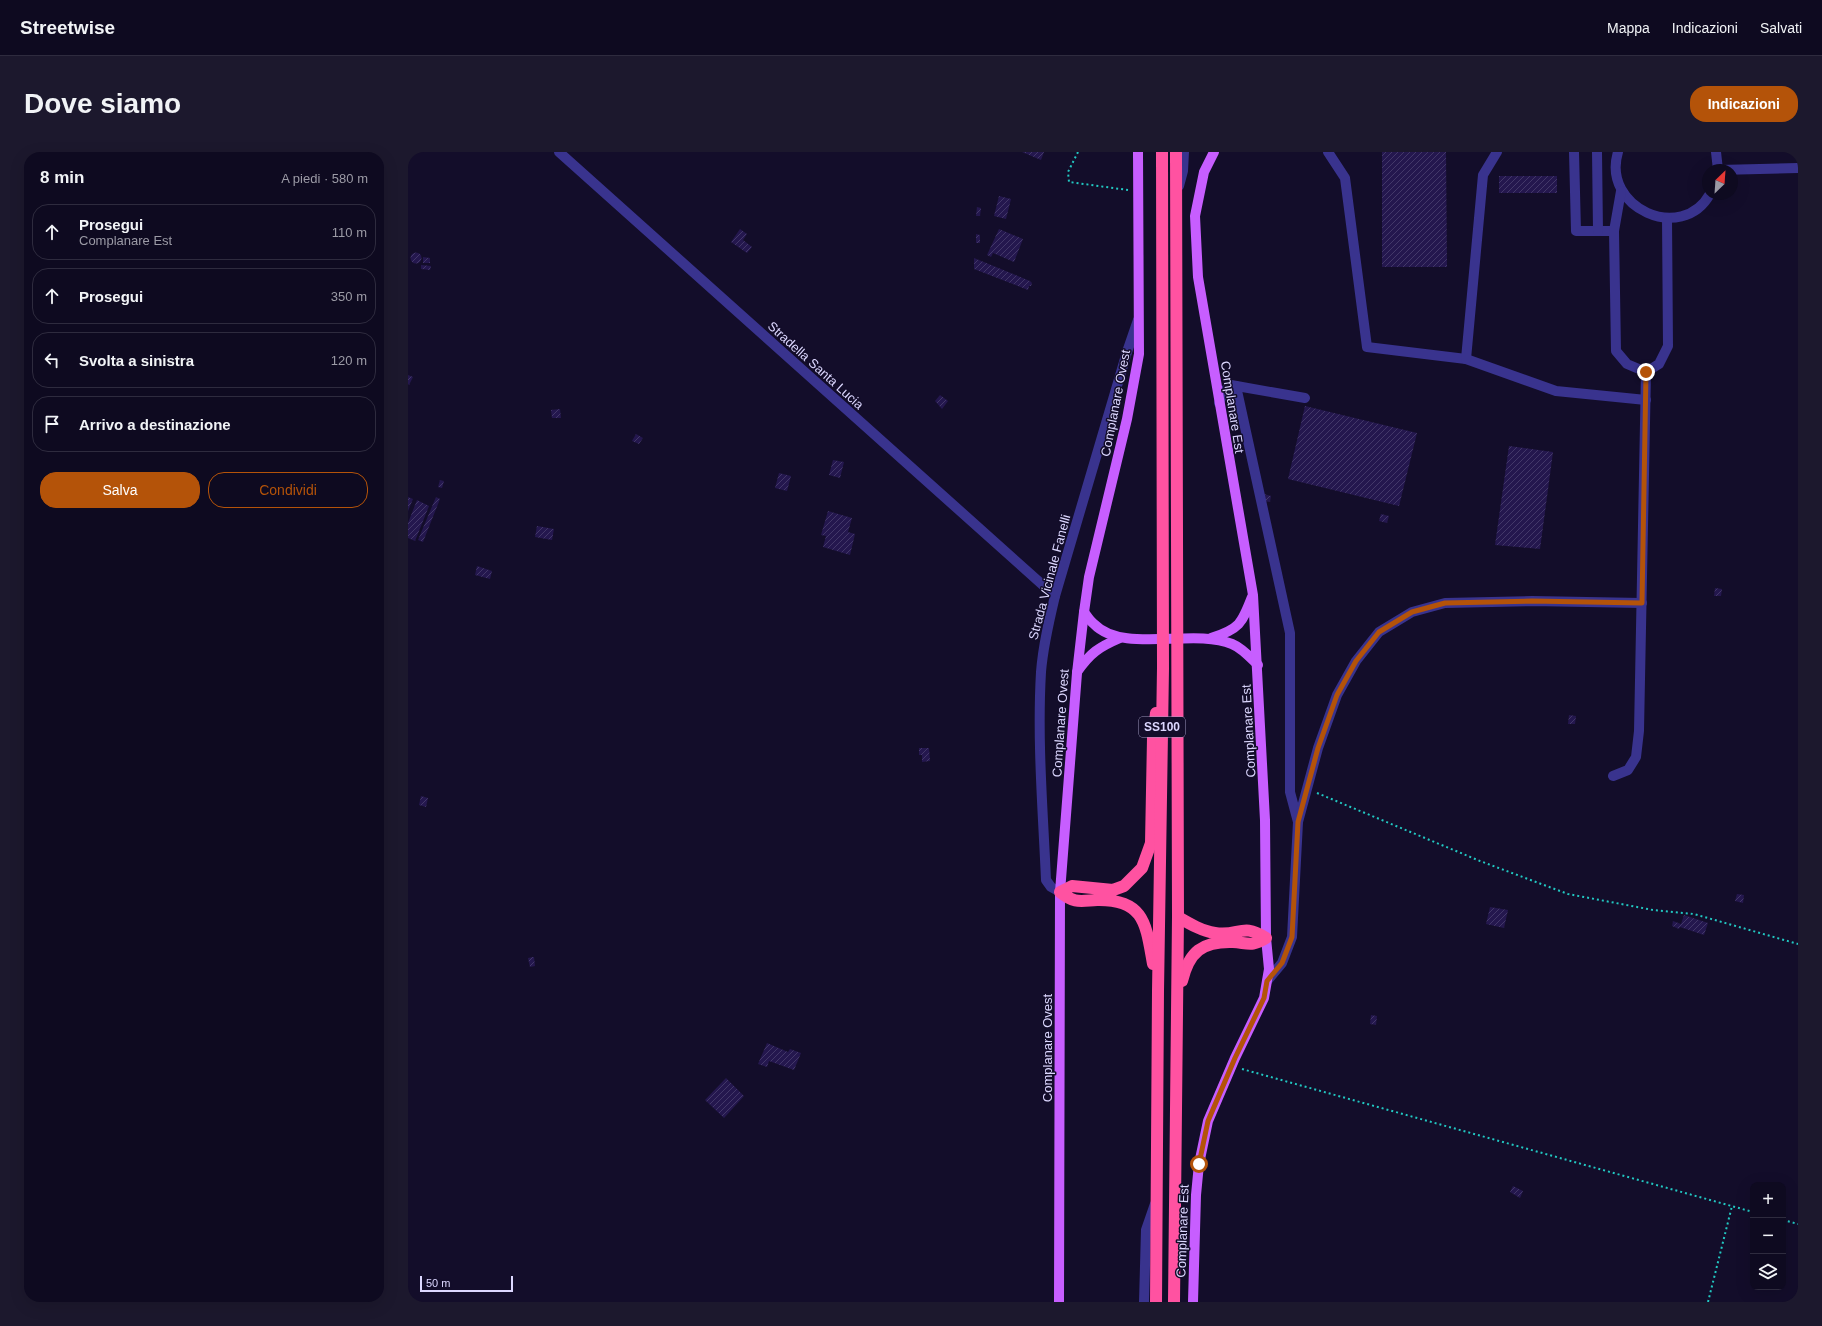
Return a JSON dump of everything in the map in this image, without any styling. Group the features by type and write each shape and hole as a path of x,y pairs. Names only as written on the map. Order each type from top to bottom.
{"highway":[{"name":"SS100","path":"1156,1302 1158,991 1164,668 1162,152"},
{"name":"SS100","path":"1174,1302 1178,917 1176,152"},
{"name":"SS100","path":"1158,991 1147,928 1141,917 1132,908 1118,901 1080,902 1070,900 1060,892 1072,886 1113,890 1124,886 1138,873 1147,857 1150,843 1152,738 1164,668"},
{"path":"1178,917 1195,927 1216,934 1247,930 1255,931 1266,938"},
{"name":"SS100","path":"1176,1006 1186,964 1197,950 1217,942 1256,944 1266,938"}],"main road":[{"name":"Complanare Ovest","path":"1060,1302 1060,892 1077,673 1089,577 1127,419 1139,354 1138,152"},
{"name":"Complanare Est","path":"1193,1302 1196,1195 1199,1164 1208,1121 1231,1066 1264,998 1269,969 1266,938 1265,820 1258,665 1253,595 1198,276 1195,216 1204,172 1214,152"},
{"path":"1211,638 1236,628 1244,618 1253,595"},
{"path":"1084,612 1094,625 1105,632 1120,638 1211,638 1232,644 1244,651 1258,665"},
{"path":"1077,673 1088,656 1101,646 1120,638"}],"street":[{"name":"Stradella Santa Lucia","path":"560,152 1055,596"},
{"path":"1175,199 1183,171 1184,152"},
{"path":"1328,152 1345,178 1367,347 1466,359 1556,391 1646,400"},
{"path":"1466,359 1483,175 1497,152"},
{"path":"1574,152 1576,231 1614,231"},
{"path":"1596,152 1598,231"},
{"path":"1618,152 1616,159 1616,176 1621,191 1630,202 1640,210 1653,216 1667,218 1682,216 1696,209 1704,200"},
{"path":"1716,152 1718,164"},
{"path":"1738,170 1798,168"},
{"path":"1621,191 1614,231 1616,351 1627,364 1646,372"},
{"path":"1646,372 1659,364 1668,346 1667,218"},
{"name":"Strada Vicinale Fanelli","path":"1060,892 1051,887 1046,880 1040,742 1041,671 1046,637 1055,596 1126,352 1139,318"},
{"path":"1613,776 1628,770 1636,757 1640,731 1646,372"},
{"path":"1219,403 1224,391 1231,385 1305,398"},
{"path":"1236,386 1290,633 1290,792 1298,822"},
{"path":"1267,981 1282,963 1292,937 1298,822 1318,748 1337,695 1356,661 1379,632 1412,612 1445,603 1532,601 1642,603"},
{"path":"1144,1302 1146,1230 1157,1198"}],"path":[{"path":"1078,152 1068,172 1069,182 1126,190 1138,190"},
{"path":"1306,788 1480,861 1568,894 1653,910 1694,914 1798,944"},
{"path":"1231,1066 1750,1211"},
{"path":"1708,1302 1732,1206"},
{"path":"1786,1221 1798,1224"}],"building":[{"path":"1022,152 1044,152 1041,160"},
{"path":"1382,152 1446,152 1447,267 1382,267"},
{"path":"1499,176 1557,176 1557,193 1499,193"},
{"path":"999,196 1011,199 1006,219 994,216"},
{"path":"977,207 981,208 980,216 976,216"},
{"path":"740,229 747,234 743,240 752,247 747,253 731,242"},
{"path":"999,229 1023,239 1014,262 993,253 991,257 987,255"},
{"path":"976,234 980,235 980,243 976,243"},
{"path":"414,253 418,253 420,254 420,262 414,263 411,260 411,256"},
{"path":"423,257 430,258 430,263 423,263"},
{"path":"974,258 1030,281 1032,283 1031,286 1029,286 1028,290 974,269"},
{"path":"421,265 431,266 430,270 421,269"},
{"path":"408,375 413,377 409,385 408,384"},
{"path":"940,395 948,401 942,409 935,401"},
{"path":"1305,406 1417,433 1399,506 1288,479"},
{"path":"560,409 561,418 552,418 551,410"},
{"path":"636,434 643,438 639,444 632,441"},
{"path":"1509,446 1553,452 1540,549 1495,545"},
{"path":"833,460 844,462 840,478 829,475"},
{"path":"779,473 791,476 787,491 775,488"},
{"path":"440,480 444,481 442,488 438,487"},
{"path":"1264,494 1271,496 1270,502 1263,501"},
{"path":"408,497 413,499 408,511"},
{"path":"436,497 440,499 423,542 418,540"},
{"path":"417,500 429,506 415,541 408,538 408,523"},
{"path":"828,511 852,518 848,532 855,534 850,555 823,547 826,536 821,535"},
{"path":"1381,514 1389,516 1387,523 1379,521"},
{"path":"537,526 554,529 552,540 535,537"},
{"path":"477,566 492,571 490,579 475,575"},
{"path":"1715,588 1722,589 1721,596 1714,596"},
{"path":"1569,715 1576,716 1575,724 1568,724"},
{"path":"919,748 929,748 930,761 922,762 922,755 919,755"},
{"path":"421,796 428,798 426,807 419,805"},
{"path":"1737,894 1744,895 1743,903 1735,901"},
{"path":"1490,907 1508,910 1504,928 1486,924"},
{"path":"1684,915 1708,923 1704,935 1680,927 1679,929 1672,926 1673,921 1681,924"},
{"path":"534,957 535,966 530,967 528,958"},
{"path":"1371,1015 1377,1016 1376,1025 1370,1024"},
{"path":"767,1043 788,1052 790,1049 801,1053 794,1070 769,1061 767,1067 758,1064"},
{"path":"726,1078 744,1096 724,1118 705,1100"},
{"path":"1513,1186 1523,1191 1520,1198 1510,1192"}],"route":[{"path":"1199,1164 1208,1121 1235,1058 1264,998 1267,981 1282,963 1292,937 1298,822 1309,777 1337,695 1356,661 1379,632 1412,612 1445,603 1532,601 1642,603 1646,372"}]}
